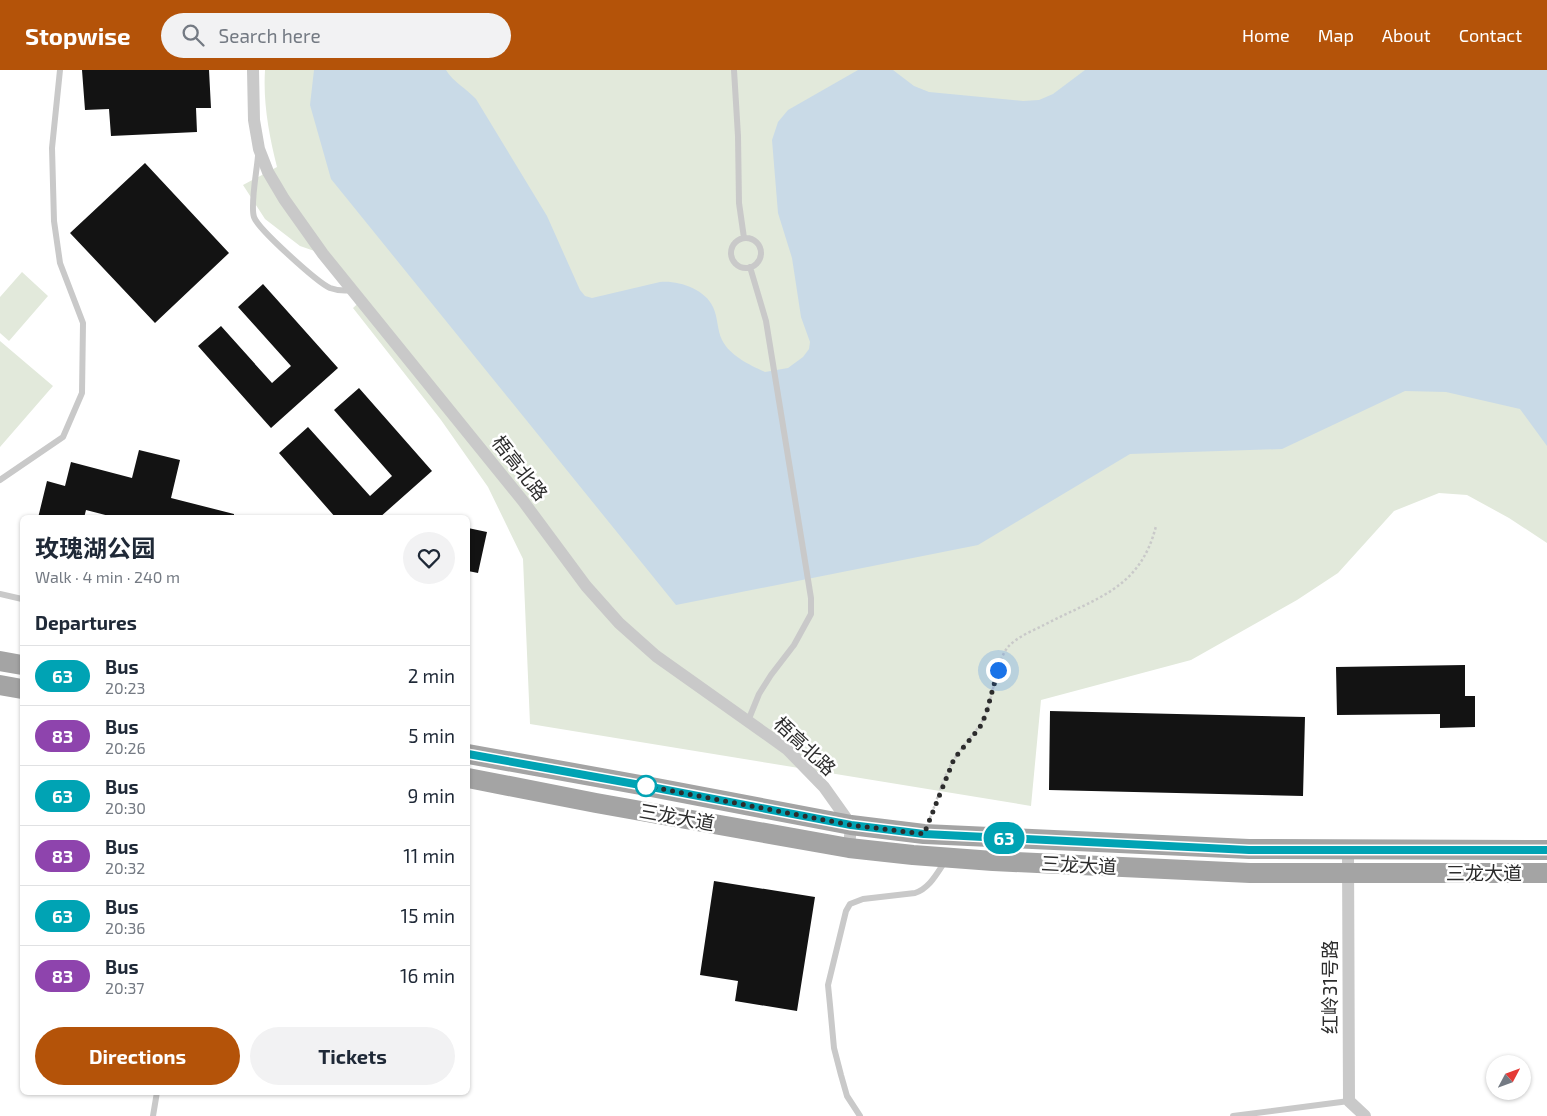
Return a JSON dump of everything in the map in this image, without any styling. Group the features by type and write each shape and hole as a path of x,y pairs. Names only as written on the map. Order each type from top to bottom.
{"main road":[{"path":"0,660 20,665"},
{"path":"0,684 20,689"},
{"name":"三龙大道","path":"470,754 851,825 924,834 1249,850 1547,850"},
{"name":"三龙大道","path":"470,778 849,848 913,855 993,861 1240,872 1547,874"}],"street":[{"name":"梧高北路","path":"253,70 254,120 259,150 268,172 284,199 323,254 523,501 586,586 619,623 656,656 793,755 824,787 851,825"},
{"path":"849,848 851,825"},
{"name":"红岭31号路","path":"1348,850 1349,1101"},
{"path":"1349,1101 1365,1116"}],"lane":[{"path":"0,480 63,437 82,393 83,323 60,263 54,221 52,148 60,70"},
{"path":"734,70 738,136 739,203 744,238"},
{"path":"259,150 253,207 254,218 271,238 315,278 329,288 340,291 353,290"},
{"path":"744,238 753,240 759,248 760,257 750,267 736,264 731,255 736,242 744,238"},
{"path":"748,721 759,694 794,645 811,614 811,598 767,331 750,267"},
{"path":"0,594 20,599"},
{"path":"860,1116 847,1096 834,1048 828,985 846,911 850,904 863,899 915,893 922,890 931,882 948,857"},
{"path":"153,1116 156,1095"},
{"path":"1233,1116 1349,1101"}],"path":[{"path":"924,834 954,759 980,727 986,714 1001,658 1008,647 1029,632 1101,599 1116,588 1136,568 1147,552 1156,526"}],"shaded area":[{"path":"265,70 1547,70 1547,543 1509,518 1467,495 1439,493 1394,511 1338,573 1297,600 1191,660 1041,700 1031,806 530,724 523,559 488,487 441,420 353,308 365,297 332,257 300,246 265,219 243,185 277,167 267,119"},
{"path":"22,272 48,296 9,341 0,333 0,297"},
{"path":"0,341 53,386 0,447"}],"water":[{"path":"314,70 446,70 452,78 476,99 547,216 580,290 585,296 592,298 660,282 683,284 704,295 709,301 715,311 720,336 730,351 765,372 788,368 803,357 809,349 810,342 801,317 792,258 778,213 772,140 778,122 788,110 858,70 893,70 914,86 929,92 1023,101 1039,100 1053,94 1085,70 1547,70 1547,446 1520,409 1446,392 1405,391 1282,449 1130,454 978,545 676,605 331,179 310,105"}],"building":[{"path":"82,70 209,70 211,108 196,108 197,132 111,136 109,109 85,110"},
{"path":"145,163 229,253 155,323 70,233"},
{"path":"263,284 338,368 271,428 198,346 221,326 272,383 291,366 238,307"},
{"path":"359,388 432,471 382,515 333,515 279,453 308,427 370,496 392,476 334,410"},
{"path":"139,450 180,460 171,498 234,515 105,515 86,510 85,515 39,515 47,481 65,486 71,462 132,478"},
{"path":"470,528 487,532 478,573 470,571"},
{"path":"1465,665 1465,696 1475,696 1475,727 1440,728 1440,714 1337,715 1336,667"},
{"path":"1050,711 1305,717 1303,796 1049,790"},
{"path":"714,881 815,897 797,1011 735,1001 738,981 700,975"}],"bus line":[{"name":"63","path":"470,754 851,825 924,834 1249,850 1547,850"}],"route":[{"path":"646,786 851,825 924,834 945,777 954,759 980,727 986,714 998,670"}]}
